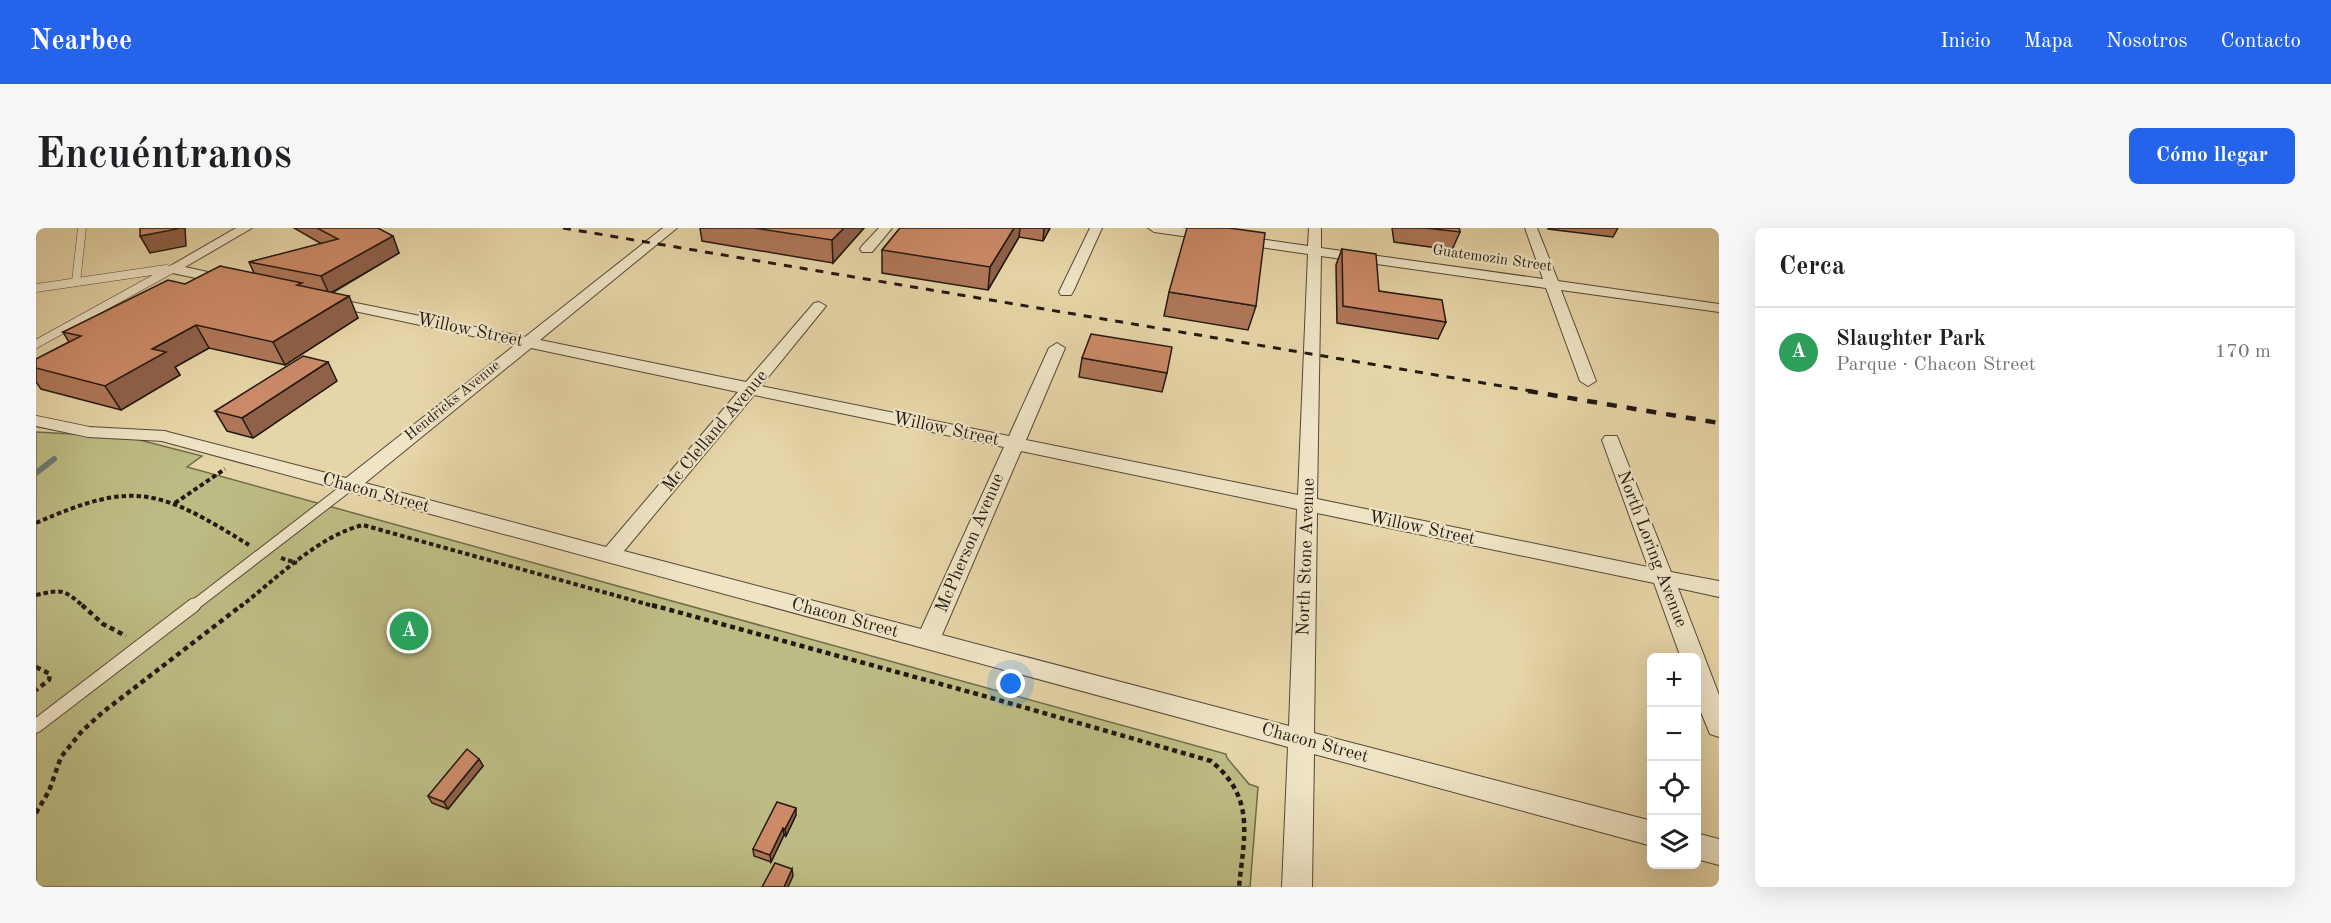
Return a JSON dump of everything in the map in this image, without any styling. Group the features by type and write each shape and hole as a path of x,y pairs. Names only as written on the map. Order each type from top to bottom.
{"street":[{"path":"172,268 246,228"},
{"name":"Hendricks Avenue","path":"349,486 671,228"},
{"path":"867,249 886,228"},
{"path":"1066,292 1096,228"},
{"name":"Guatemozin Street","path":"1154,228 1719,308"},
{"name":"North Stone Avenue","path":"1297,887 1315,228"},
{"path":"1531,228 1588,381"},
{"path":"172,268 242,283"},
{"name":"Willow Street","path":"310,297 1719,589"},
{"name":"Mc Clelland Avenue","path":"609,555 819,306"},
{"name":"McPherson Avenue","path":"928,640 1013,443 1057,348"},
{"name":"Chacon Street","path":"164,436 1647,833"},
{"name":"North Loring Avenue","path":"1611,441 1692,653"},
{"path":"1701,679 1719,727"},
{"path":"1701,847 1719,852"}],"lane":[{"path":"76,282 82,228"},
{"path":"36,288 172,268"},
{"path":"36,344 172,268"},
{"name":"Chacon Street","path":"36,422 89,432 164,436"},
{"path":"36,726 349,486"}],"path":[{"path":"175,503 230,465"},
{"path":"36,523 74,507 138,494 175,503 253,548"},
{"path":"36,813 49,791 61,757 82,731 178,654 336,534 356,527 370,526 592,590 1197,755 1224,769 1242,797 1244,811 1239,887"},
{"path":"273,555 297,563"},
{"path":"36,595 52,591 67,592 103,624 144,643 178,654"},
{"path":"36,667 50,674 49,680 36,690"}],"shaded area":[{"path":"36,432 128,437 202,456 187,467 1226,754 1249,784 1258,787 1250,887 36,887"}],"building":[{"path":"140,228 177,228 177,229 140,236"},
{"path":"317,228 378,228 393,236 321,276 249,262 338,239"},
{"path":"754,228 844,228 832,240"},
{"path":"900,228 1014,228 990,267 882,250"},
{"path":"1187,228 1229,228 1265,233 1256,306 1169,292"},
{"path":"1425,228 1459,228 1460,232"},
{"path":"1342,249 1376,254 1379,291 1442,300 1446,322 1343,306"},
{"path":"220,266 302,283 297,285 349,296 273,342 196,325 152,349 166,352 105,386 36,368 36,359 81,336 63,332 168,280 185,284"},
{"path":"1091,334 1172,347 1167,373 1082,358"},
{"path":"303,356 328,362 242,418 215,411"},
{"path":"467,749 479,759 444,802 428,796"},
{"path":"777,802 796,808 770,855 753,849"},
{"path":"775,863 792,869 784,887 762,887"}],"waterway":[{"path":"36,473 54,459"}],"railway":[{"path":"563,228 1537,392"},
{"path":"1528,391 1719,423"}],"place":[{"name":"Slaughter Park","path":"409,631"}]}
